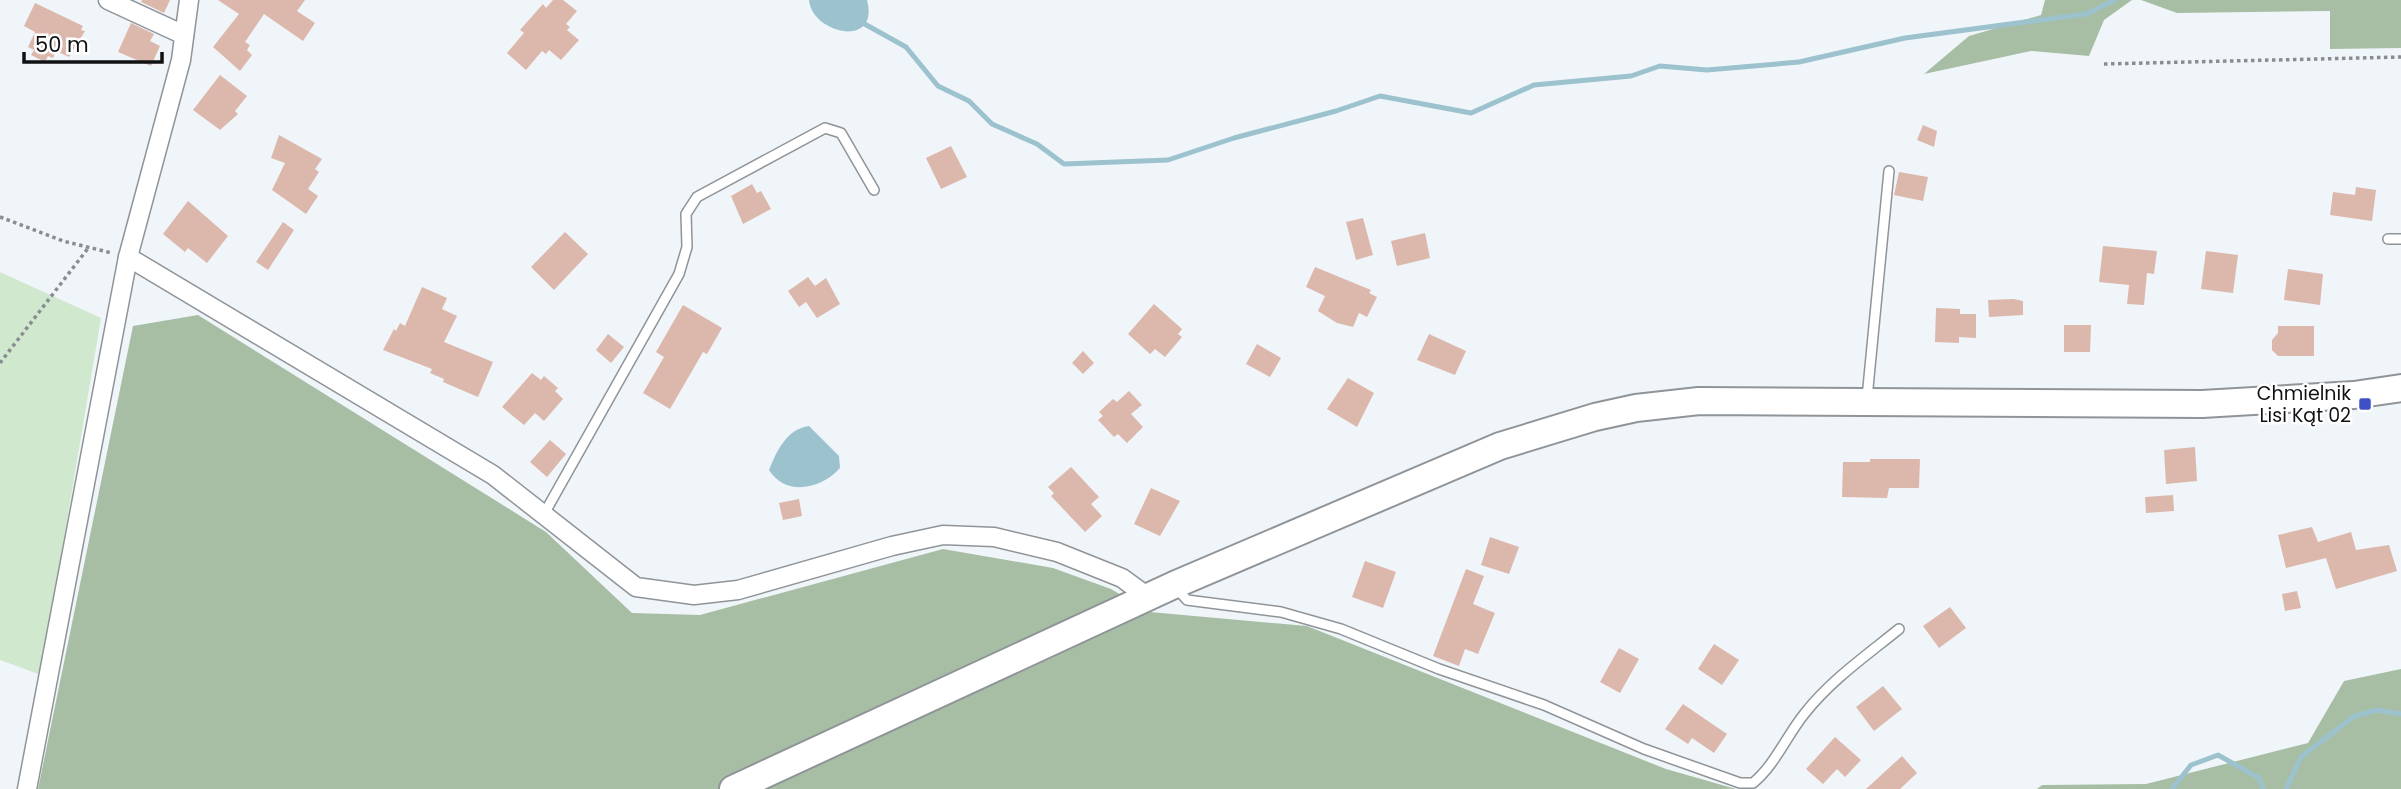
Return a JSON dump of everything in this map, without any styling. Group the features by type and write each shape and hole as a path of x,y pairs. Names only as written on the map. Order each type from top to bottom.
{"street":[{"path":"108,0 184,35"},
{"path":"27,789 128,257 163,132 189,0"},
{"path":"128,257 493,474 603,564 636,587 660,593 694,595 738,590 892,546 943,535 994,537 1057,552 1122,578 1147,597"},
{"path":"733,789 1174,585 1500,446 1595,417 1636,408 1699,401 2202,404 2341,396 2401,388"}],"lane":[{"path":"544,514 678,274 687,247 686,214 697,197 825,128 841,133 874,190"},
{"path":"1867,400 1889,170"},
{"path":"2388,239 2401,239"},
{"path":"1174,585 1187,600 1281,612 1341,629 1439,669 1544,705 1644,749 1740,783 1753,783 1764,774 1805,712 1843,673 1899,629"}],"path":[{"path":"2104,64 2401,57"},
{"path":"0,218 128,257"},
{"path":"0,363 89,247"}],"green space":[{"path":"2045,0 2132,0 2104,20 2089,56 2031,51 1924,74 1969,36 2041,15"},
{"path":"2141,0 2401,0 2401,48 2330,49 2330,11 2177,13"},
{"path":"0,272 101,318 41,675 0,660"},
{"path":"198,315 546,532 632,613 700,615 943,549 1053,568 1111,589 1150,612 1307,626 1666,769 1736,789 38,789 133,326"},
{"path":"2401,669 2401,789 2037,789 2042,785 2146,784 2308,743 2344,681"}],"water":[{"path":"809,0 867,0 868,15 864,25 855,30 832,28 813,12"},
{"path":"809,426 839,456 840,468 814,485 794,487 776,479 769,470 779,448 789,436"}],"building":[{"path":"170,0 164,13 141,2"},
{"path":"218,0 305,0 297,11 315,23 303,41 264,14 245,42 250,45 247,50 252,55 240,71 213,47 239,14"},
{"path":"553,0 563,0 577,11 566,24 570,27 567,30 579,40 561,60 549,50 546,54 542,51 526,70 507,53 524,33 520,30 543,4 546,8"},
{"path":"35,3 83,26 81,30 85,31 69,57 56,51 53,58 48,56 45,62 31,55 34,50 28,47 35,32 24,26"},
{"path":"131,23 154,34 150,41 160,46 151,66 118,52"},
{"path":"220,75 247,96 235,111 238,114 220,130 193,110"},
{"path":"1923,125 1937,131 1934,147 1917,140"},
{"path":"279,135 322,159 315,169 319,172 308,189 318,196 306,214 272,190 285,163 271,158"},
{"path":"951,146 967,177 941,189 926,158"},
{"path":"1899,172 1928,177 1923,201 1894,195"},
{"path":"752,184 757,193 761,191 771,209 743,224 731,196"},
{"path":"2356,187 2376,190 2372,221 2330,215 2333,192 2355,195"},
{"path":"188,201 228,236 207,263 188,248 185,252 163,234"},
{"path":"1363,218 1373,255 1356,260 1346,222"},
{"path":"283,222 294,230 268,270 256,262"},
{"path":"565,232 588,254 554,290 531,267"},
{"path":"1425,233 1430,258 1397,266 1391,241"},
{"path":"2103,246 2157,251 2154,274 2147,273 2144,305 2127,304 2129,285 2099,282"},
{"path":"2206,251 2238,255 2233,293 2201,289"},
{"path":"1315,267 1371,290 1369,293 1377,297 1367,317 1359,313 1353,327 1337,323 1318,311 1325,296 1306,287"},
{"path":"2288,269 2323,274 2320,305 2284,300"},
{"path":"808,277 815,286 826,278 840,304 817,318 806,302 799,307 788,291"},
{"path":"422,287 447,298 442,309 457,316 444,342 493,362 478,397 443,382 444,379 430,373 432,369 383,350 394,329 396,331 400,323 405,326"},
{"path":"1988,300 2023,301 2023,315 1989,317"},
{"path":"1154,304 1182,329 1178,334 1182,337 1165,357 1155,349 1150,354 1128,334"},
{"path":"683,305 722,328 707,354 703,352 670,409 643,393 664,357 656,352"},
{"path":"1936,308 1960,309 1960,314 1976,314 1976,338 1959,337 1959,343 1935,342"},
{"path":"2064,325 2091,325 2090,352 2064,352"},
{"path":"2278,326 2314,326 2314,356 2278,356 2272,350 2272,340 2278,333"},
{"path":"608,334 624,347 611,363 596,350"},
{"path":"1429,334 1466,351 1455,375 1417,360"},
{"path":"1257,344 1281,358 1270,377 1246,364"},
{"path":"1083,351 1094,363 1083,374 1072,363"},
{"path":"532,373 541,380 544,376 558,388 555,391 563,399 544,421 535,413 524,425 502,407"},
{"path":"1348,378 1374,393 1357,427 1327,409"},
{"path":"1129,391 1142,405 1131,414 1143,427 1127,443 1118,434 1114,437 1098,420 1103,416 1099,412 1113,399 1117,402"},
{"path":"550,440 566,454 547,477 530,462"},
{"path":"2195,447 2197,481 2166,484 2164,450"},
{"path":"1870,459 1920,459 1919,488 1889,488 1887,498 1842,497 1843,462 1870,462"},
{"path":"1071,467 1099,497 1091,504 1102,516 1085,532 1051,496 1054,493 1048,487"},
{"path":"1151,488 1180,501 1160,536 1134,524"},
{"path":"2173,495 2174,511 2146,513 2145,497"},
{"path":"799,499 802,516 783,520 779,503"},
{"path":"2312,527 2318,542 2351,532 2356,550 2389,545 2397,571 2336,589 2326,558 2286,568 2278,535"},
{"path":"1490,537 1519,547 1509,574 1481,565"},
{"path":"1365,561 1396,572 1383,608 1352,597"},
{"path":"1466,569 1484,576 1473,604 1495,613 1478,654 1465,649 1459,666 1433,656"},
{"path":"2297,591 2301,608 2285,611 2282,594"},
{"path":"1950,607 1966,628 1939,648 1923,626"},
{"path":"1714,644 1739,660 1722,685 1698,669"},
{"path":"1619,648 1639,659 1620,693 1600,682"},
{"path":"1883,686 1902,709 1874,731 1856,707"},
{"path":"1683,704 1727,734 1714,753 1692,738 1688,744 1665,729"},
{"path":"1835,737 1861,760 1845,777 1837,769 1823,784 1806,769"},
{"path":"1902,756 1917,773 1900,789 1866,789"}],"waterway":[{"path":"861,22 906,47 938,86 969,101 992,124 1037,144 1064,164 1168,160 1380,96 1471,113 1534,85 1631,76 1660,66 1707,70 1799,62 1905,38 2086,14 2115,0"},
{"path":"2286,789 2301,757 2353,717 2377,710 2401,714"},
{"path":"2172,789 2191,765 2218,755 2259,778 2263,789"}],"place":[{"name":"Chmielnik Lisi Kąt 02","path":"2365,404"}]}
